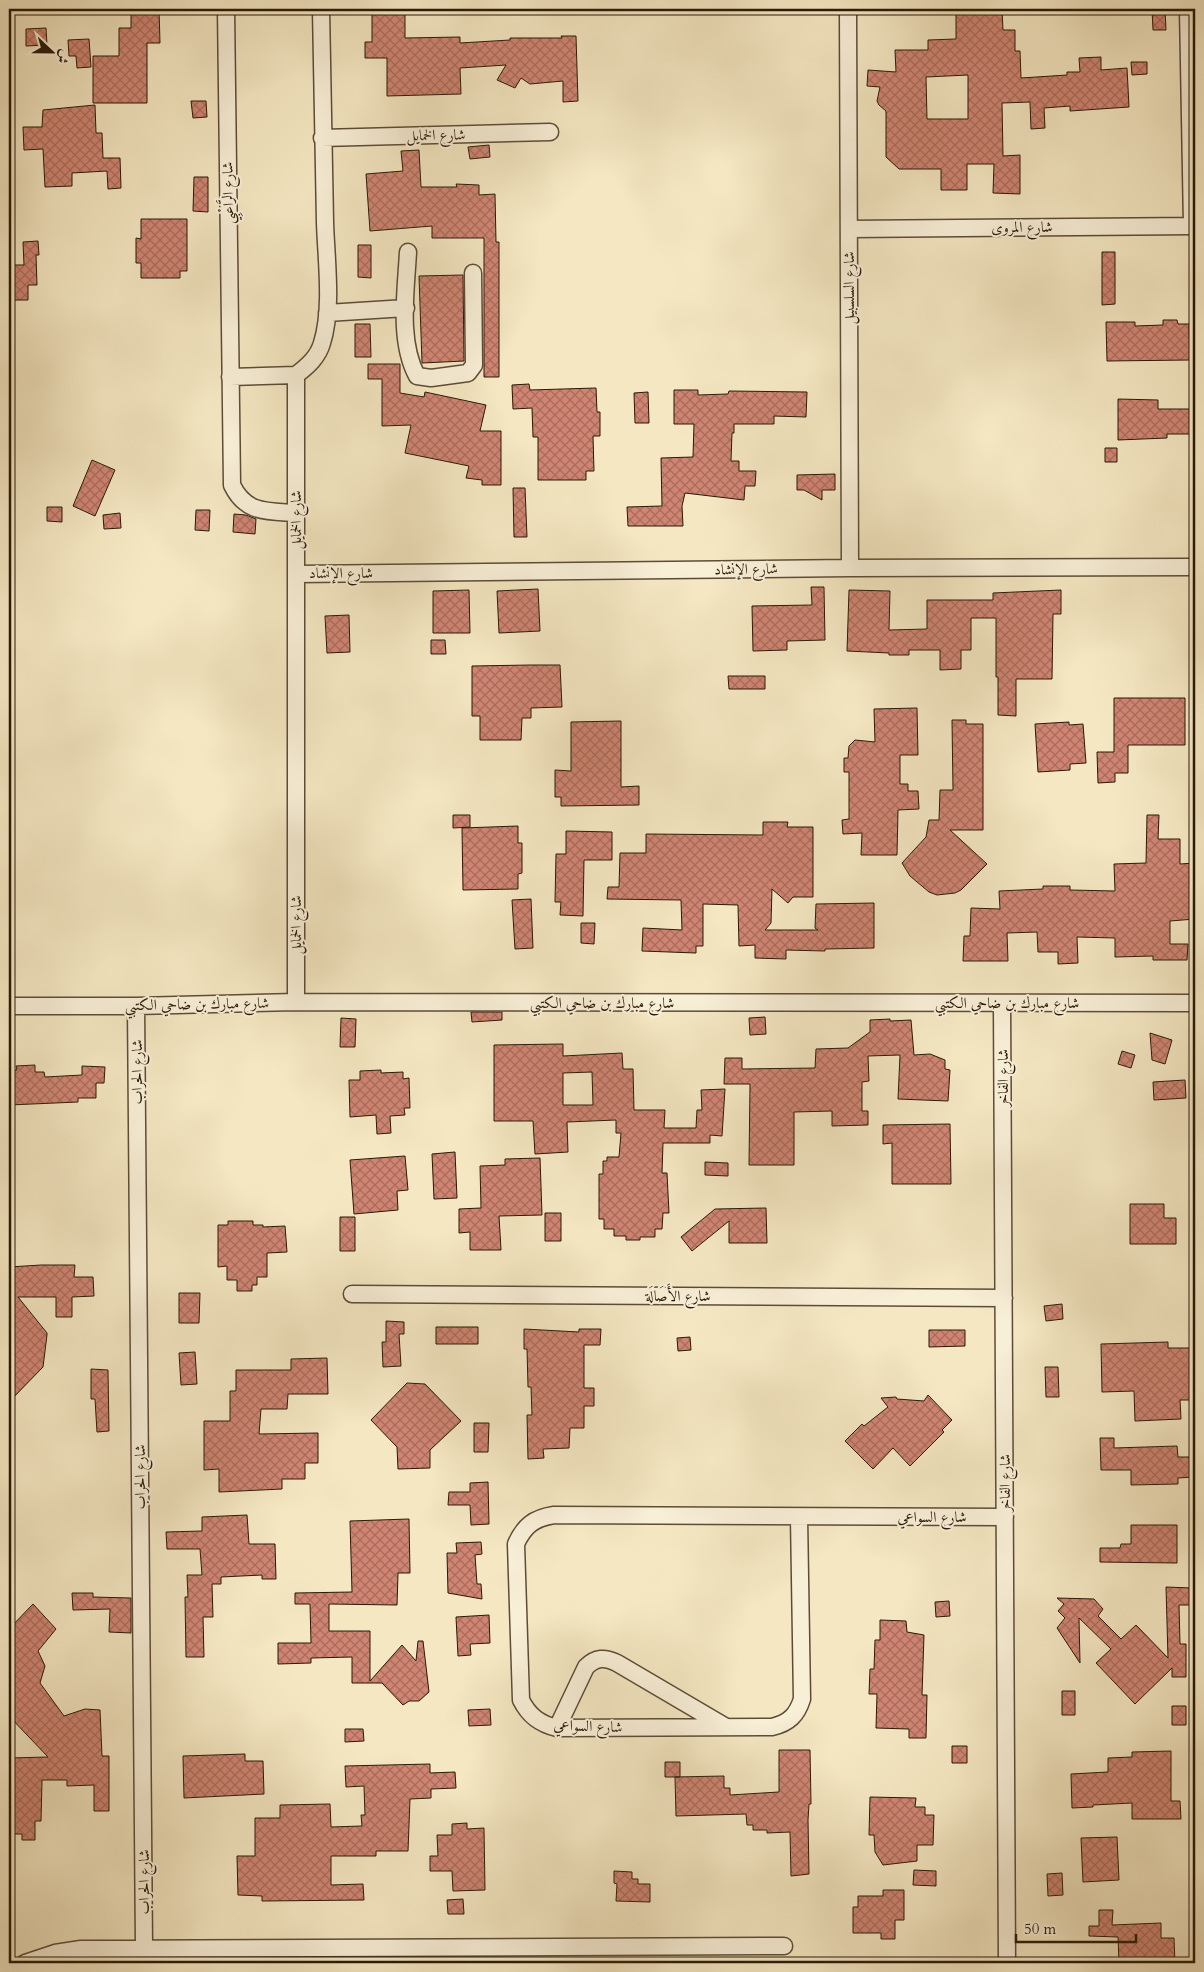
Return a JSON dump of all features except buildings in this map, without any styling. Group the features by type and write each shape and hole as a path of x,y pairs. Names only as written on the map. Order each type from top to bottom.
{"street":[{"name":"شارع الرَّاعْبِي","path":"226,9 232,485 237,496 246,505 258,510 296,513"},
{"path":"230,377 296,374 306,368 316,357 322,344 327,313 322,138 321,9"},
{"name":"شارع السلسبيل","path":"848,9 850,568"},
{"path":"1188,9 1193,226"},
{"name":"شارع الخمايل","path":"322,138 550,132"},
{"name":"شارع المروى","path":"849,229 1193,226"},
{"path":"408,252 406,344 411,365 417,376 431,378 468,373 474,366 473,273"},
{"path":"327,313 406,308"},
{"name":"شارع الخمايل","path":"296,374 296,1002"},
{"name":"شارع الإنشاد","path":"296,574 850,568 1195,567"},
{"name":"شارع مبارك بن ضاحي الكتبي","path":"9,1006 136,1006 296,1002 1195,1003"},
{"name":"شارع الفاخر","path":"1002,1003 1006,1963"},
{"name":"شارع الحراب","path":"136,1006 144,1948"},
{"name":"شارع الأَصَالَة","path":"352,1294 1004,1298"},
{"name":"شارع السواعي","path":"799,1517 802,1699 798,1710 783,1725 727,1728 557,1728 548,1726 531,1716 521,1700 515,1557 516,1544 521,1532 530,1523 541,1517 554,1515 1005,1517"},
{"path":"557,1728 586,1667 591,1662 604,1658 617,1663 727,1728"},
{"path":"26,1963 55,1953 81,1949 784,1946"}]}
